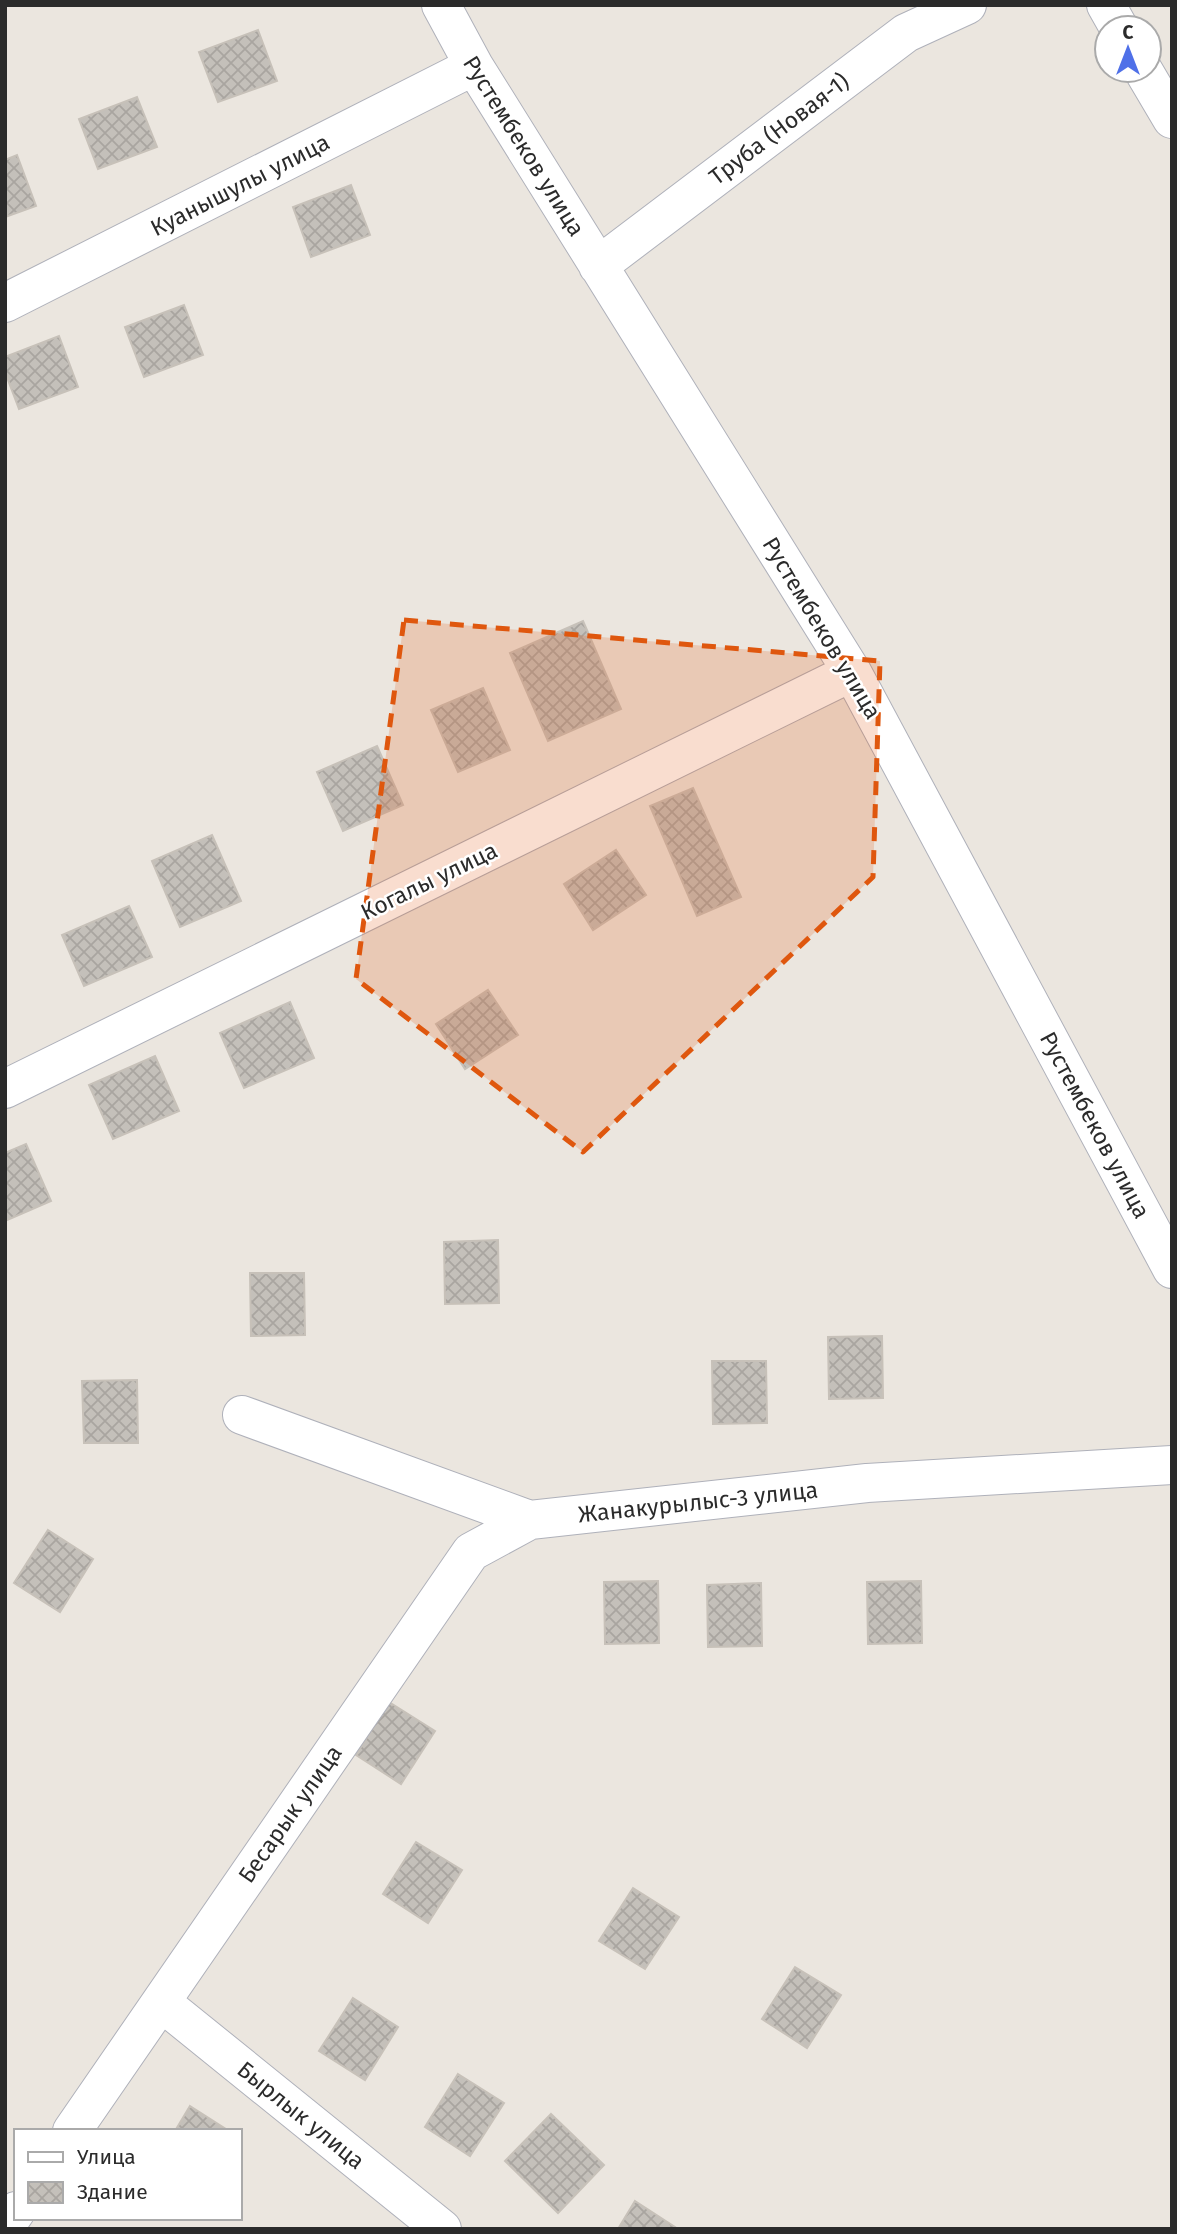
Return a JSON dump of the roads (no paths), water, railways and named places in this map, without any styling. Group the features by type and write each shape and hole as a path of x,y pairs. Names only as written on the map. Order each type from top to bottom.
{"street":[{"name":"Рустембеков улица","path":"441,5 474,66 852,672 1172,1269"},
{"name":"Труба (Новая-1)","path":"598,266 906,33 967,5"},
{"name":"Куанышулы улица","path":"5,303 474,66"},
{"path":"1151,84 1172,119"},
{"name":"Когалы улица","path":"5,1089 852,672"},
{"name":"Жанакурылыс-3 улица","path":"242,1415 530,1520 866,1483 1172,1465"},
{"name":"Бесарык улица","path":"73,2129 471,1552 530,1520"},
{"name":"Бырлык улица","path":"161,2002 442,2229"}]}
